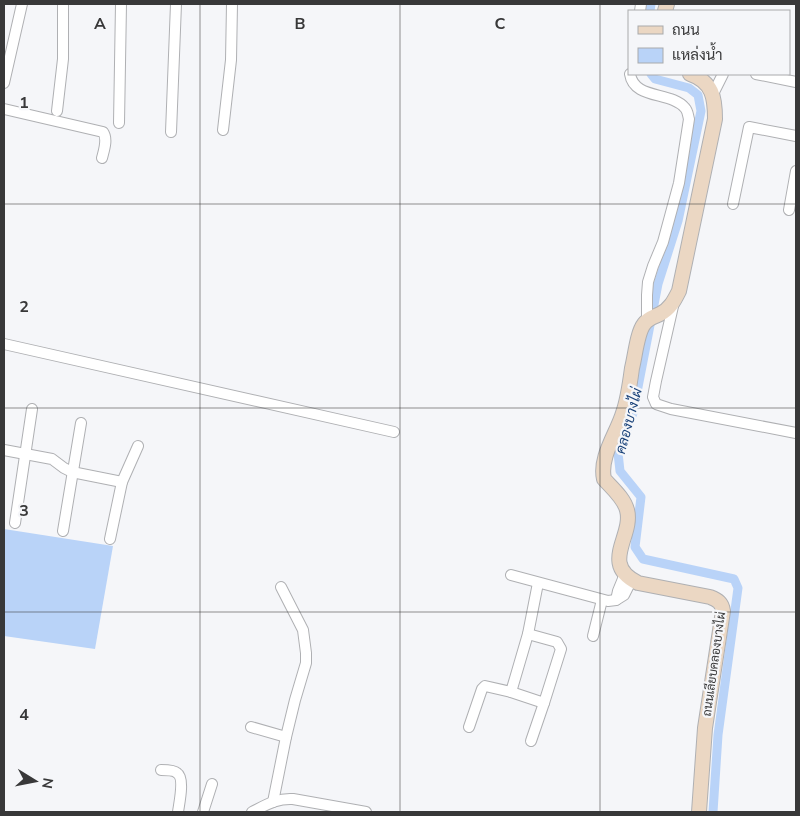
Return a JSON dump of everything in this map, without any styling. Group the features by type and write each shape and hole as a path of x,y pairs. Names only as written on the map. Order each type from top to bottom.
{"street":[{"path":"4,84 22,4"},
{"path":"57,111 63,59 63,4"},
{"path":"119,123 121,4"},
{"path":"172,132 176,4"},
{"path":"223,130 231,60 232,4"},
{"path":"630,75 634,84 640,89 673,100 683,106 687,110 689,119 679,183 663,242 648,282 647,295 652,317"},
{"path":"695,75 707,85 713,94 715,119 653,397 656,404 671,409 796,432"},
{"path":"713,94 722,75"},
{"path":"761,75 796,82"},
{"path":"4,109 103,132 105,138 102,158"},
{"path":"733,204 749,127 796,136"},
{"path":"789,210 796,171"},
{"path":"511,575 602,600 616,600 618,591 628,577 619,559 628,511 620,497 604,479 605,458 627,400 640,330 652,317 668,309 674,301"},
{"path":"4,344 394,432"},
{"path":"15,523 32,409"},
{"path":"63,531 81,423"},
{"path":"110,539 122,482 138,446"},
{"path":"4,450 52,459 72,472 122,482"},
{"name":"ถนนเลียบคลองบางไผ่","path":"628,577 638,582 710,597 722,605 723,611 705,728 699,812"},
{"path":"511,692 528,634 538,582"},
{"path":"273,802 286,736 306,663 303,630 280,587"},
{"path":"593,636 602,600"},
{"path":"528,634 557,642 561,649 531,741"},
{"path":"469,727 482,689 485,686 544,703"},
{"path":"250,727 286,736"},
{"path":"161,770 177,772 179,775 181,786 178,812"},
{"path":"203,812 212,784"},
{"path":"252,812 284,799 327,809 366,812"}],"water":[{"path":"4,529 113,546 95,649 4,636"}],"waterway":[{"name":"คลองบางไผ่","path":"650,10 651,4"},
{"name":"คลองบางไผ่","path":"652,75 655,79 689,88 698,95 701,111 678,221 658,284 633,413 618,453 620,471 641,497 635,547 643,559 734,579 738,588 718,735 713,812"}]}
